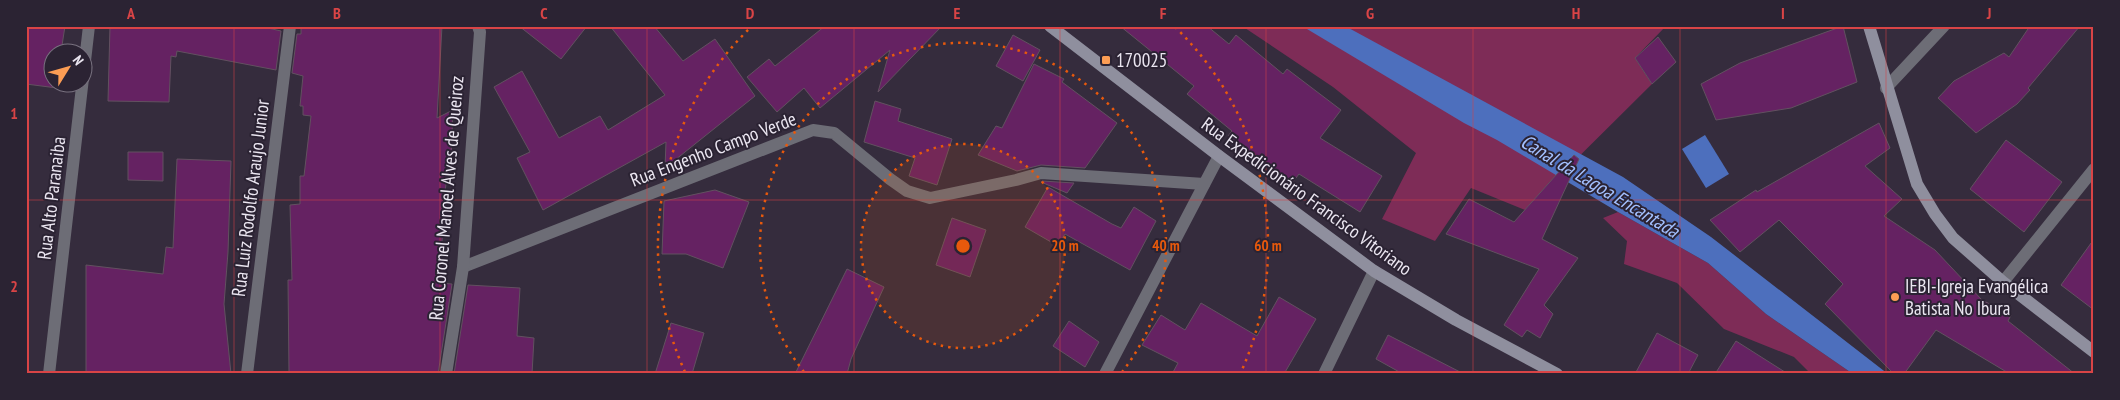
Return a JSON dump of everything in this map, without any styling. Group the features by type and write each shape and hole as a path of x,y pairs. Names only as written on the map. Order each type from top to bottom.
{"main road":[{"name":"Rua Expedicionário Francisco Vitoriano","path":"1050,26 1219,156 1374,271 1543,370 1557,374"},
{"path":"1869,26 1916,184 1935,214 1953,238 2003,282 2094,352"}],"street":[{"name":"Rua Alto Paranaiba","path":"49,374 89,26"},
{"name":"Rua Luiz Rodolfo Araujo Junior","path":"247,374 290,26"},
{"name":"Rua Coronel Manoel Alves de Queiroz","path":"446,374 463,267 480,42 478,26"},
{"path":"1886,88 1944,26"},
{"name":"Rua Engenho Campo Verde","path":"463,267 813,130 834,133 890,179 907,190 930,198 1041,173 1204,184"},
{"path":"1105,374 1219,156"},
{"path":"2003,282 2094,169"},
{"path":"1324,374 1374,271"}],"shaded area":[{"path":"1242,26 1666,26 1635,58 1652,84 1525,210 1471,188 1435,241 1382,219 1416,153 1333,87"},
{"path":"1618,212 1708,263 1766,314 1853,374 1811,374 1794,357 1724,329 1677,283 1624,264 1627,241 1603,218"}],"water":[{"name":"Canal da Lagoa Encantada","path":"1302,26 1345,26 1623,177 1711,237 1888,374 1853,374 1766,314 1708,263 1497,140 1464,123"},
{"path":"1705,135 1729,174 1706,188 1682,149"}],"building":[{"path":"26,26 65,26 63,42 42,42 42,86 26,84"},
{"path":"110,26 259,26 281,31 276,70 177,51 176,57 171,56 169,102 108,101"},
{"path":"301,26 442,26 437,118 453,110 451,158 449,158 444,201 440,283 452,284 438,374 289,374 288,280 292,280 290,205 300,204 300,176 304,176 311,116 303,115 303,106 300,106 303,76 292,73 297,34 301,34"},
{"path":"519,26 587,26 561,59"},
{"path":"610,26 654,26 683,61 715,39 755,96 665,168 666,142 543,210 517,158 530,152 494,87 522,71 559,138 600,116 608,130 665,95"},
{"path":"825,26 942,26 878,92 890,50 820,108 804,88 777,112 747,77 769,59 775,66"},
{"path":"1120,26 1207,26 1229,44 1236,35 1283,74 1287,69 1341,110 1320,138 1382,176 1360,212 1299,174 1292,183 1228,136 1232,131 1187,94 1194,86"},
{"path":"1843,26 1857,82 1791,108 1716,120 1701,84 1740,63"},
{"path":"2030,26 2080,26 2017,104 1976,133 1938,98 1954,81 2004,53 2009,57"},
{"path":"1013,35 1040,50 1023,81 996,66"},
{"path":"1658,37 1676,62 1652,84 1635,58"},
{"path":"1034,64 1064,79 1062,82 1117,123 1085,168 1041,165 1017,171 978,155 996,126 1002,128"},
{"path":"875,101 901,109 898,121 952,139 937,185 909,176 915,158 864,142"},
{"path":"1879,123 1890,148 1865,166 1902,199 1884,216 1935,250 1982,300 2011,315 2008,321 2075,374 2010,374 1936,330 1904,374 1894,374 1825,304 1843,284 1779,220 1740,252 1710,220 1756,190 1757,192"},
{"path":"2006,140 2062,182 2024,232 1970,189"},
{"path":"128,152 163,152 163,181 128,180"},
{"path":"1574,155 1579,159 1542,239 1578,258 1544,305 1553,314 1540,338 1527,330 1522,337 1504,325 1539,269 1446,234 1469,199 1514,222"},
{"path":"177,159 231,161 224,304 231,374 86,374 86,265 163,274 166,247 173,248"},
{"path":"1042,181 1074,183 1067,193"},
{"path":"1048,187 1121,228 1134,207 1156,221 1130,270 1065,234 1058,246 1025,227"},
{"path":"715,190 749,202 723,268 686,254 662,254 664,201"},
{"path":"952,218 986,230 970,277 936,265"},
{"path":"2094,239 2094,310 2061,285"},
{"path":"847,269 884,287 851,359 847,374 795,374"},
{"path":"468,285 520,288 517,336 534,338 532,374 454,374"},
{"path":"1279,297 1316,319 1284,374 1172,374 1178,363 1142,345 1161,315 1185,330 1201,303 1257,336"},
{"path":"1069,321 1099,342 1085,367 1053,346"},
{"path":"671,323 704,333 692,374 655,374"},
{"path":"1657,333 1698,355 1688,374 1635,374"},
{"path":"1388,335 1464,374 1403,374 1376,359"},
{"path":"1736,341 1788,374 1715,374"}],"place":[{"name":"170025","path":"1106,60"},
{"name":"IEBI-Igreja Evangélica Batista No Ibura","path":"1895,297"}]}
